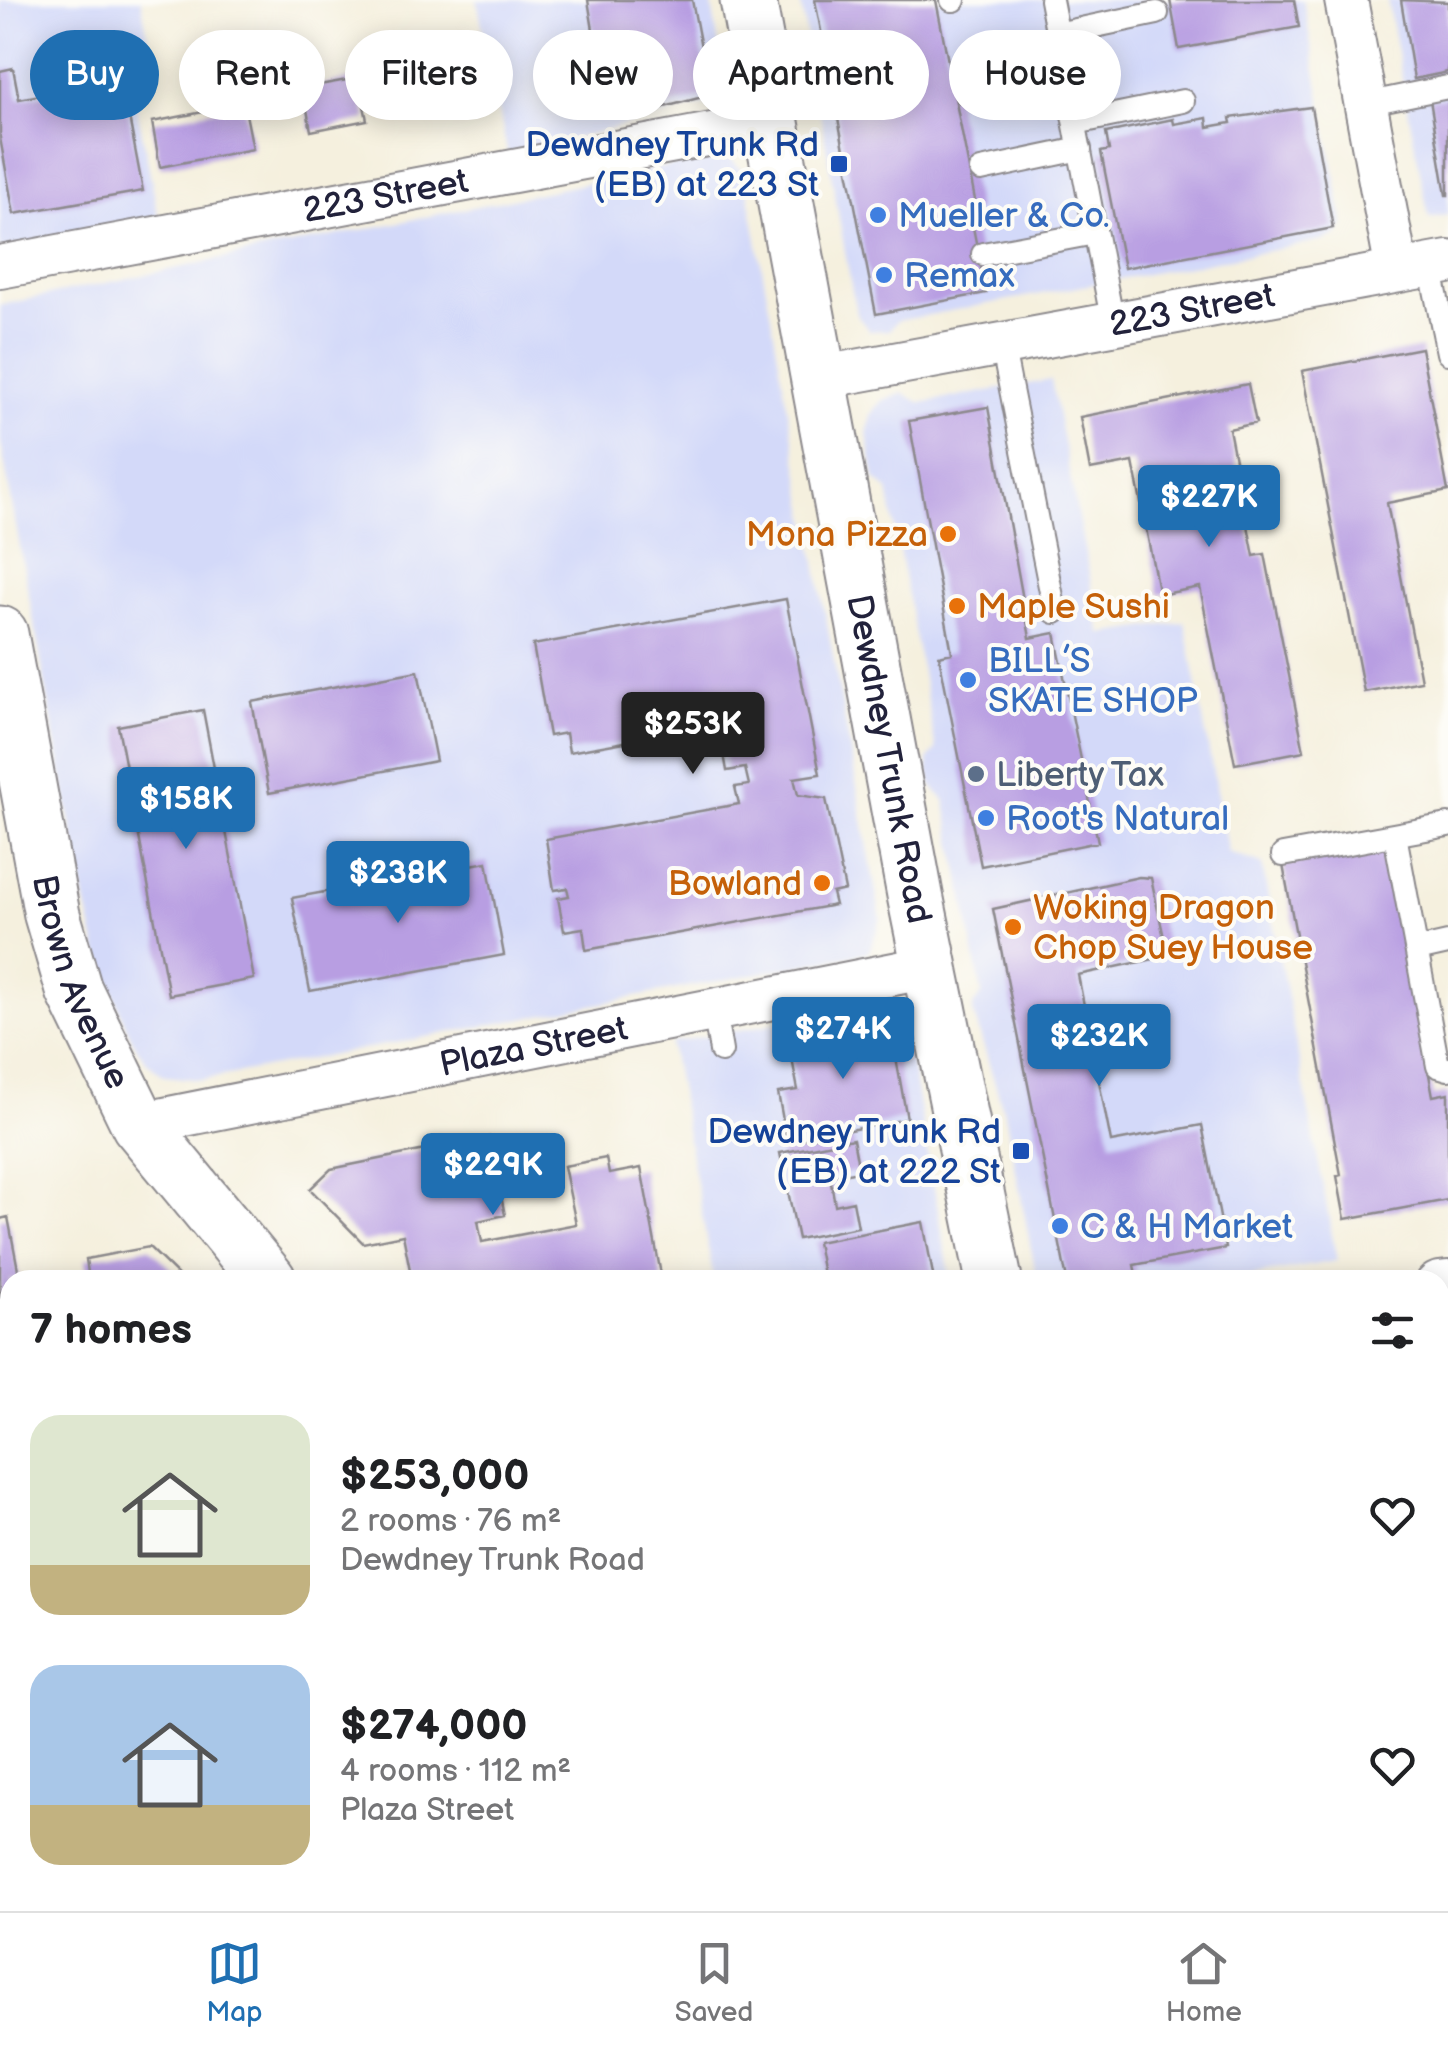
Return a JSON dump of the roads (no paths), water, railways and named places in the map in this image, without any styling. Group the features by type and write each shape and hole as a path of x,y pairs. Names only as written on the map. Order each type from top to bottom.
{"main road":[{"name":"Dewdney Trunk Road","path":"748,0 930,967 992,1270"},
{"name":"Brown Avenue","path":"0,634 62,956 88,1025 139,1124 260,1270"}],"street":[{"path":"1346,0 1365,104 1425,266"},
{"name":"223 Street","path":"0,266 771,124"},
{"name":"223 Street","path":"818,378 1425,266"},
{"name":"Plaza Street","path":"139,1124 930,967"}],"lane":[{"path":"1051,0 1057,30"},
{"path":"1078,30 1157,14"},
{"path":"1365,104 1448,87"},
{"path":"1074,123 1184,101"},
{"path":"1073,120 1113,324"},
{"path":"981,170 1080,148"},
{"path":"983,254 1095,232"},
{"path":"1425,266 1448,352"},
{"path":"1002,344 1055,612"},
{"path":"1283,855 1448,825"},
{"path":"1395,834 1438,1066 1448,1069"},
{"path":"1417,950 1448,944"},
{"path":"714,1010 721,1052"}],"place":[{"name":"Dewdney Trunk Rd (EB) at 223 St","path":"839,164"},
{"name":"Mueller & Co.","path":"878,215"},
{"name":"Remax","path":"884,275"},
{"name":"Mona Pizza","path":"948,534"},
{"name":"Maple Sushi","path":"957,606"},
{"name":"BILL’S SKATE SHOP","path":"968,680"},
{"name":"Liberty Tax","path":"976,774"},
{"name":"Root's Natural","path":"986,818"},
{"name":"Bowland","path":"822,883"},
{"name":"Woking Dragon Chop Suey House","path":"1013,927"},
{"name":"Dewdney Trunk Rd (EB) at 222 St","path":"1021,1151"},
{"name":"C & H Market","path":"1060,1226"}]}
